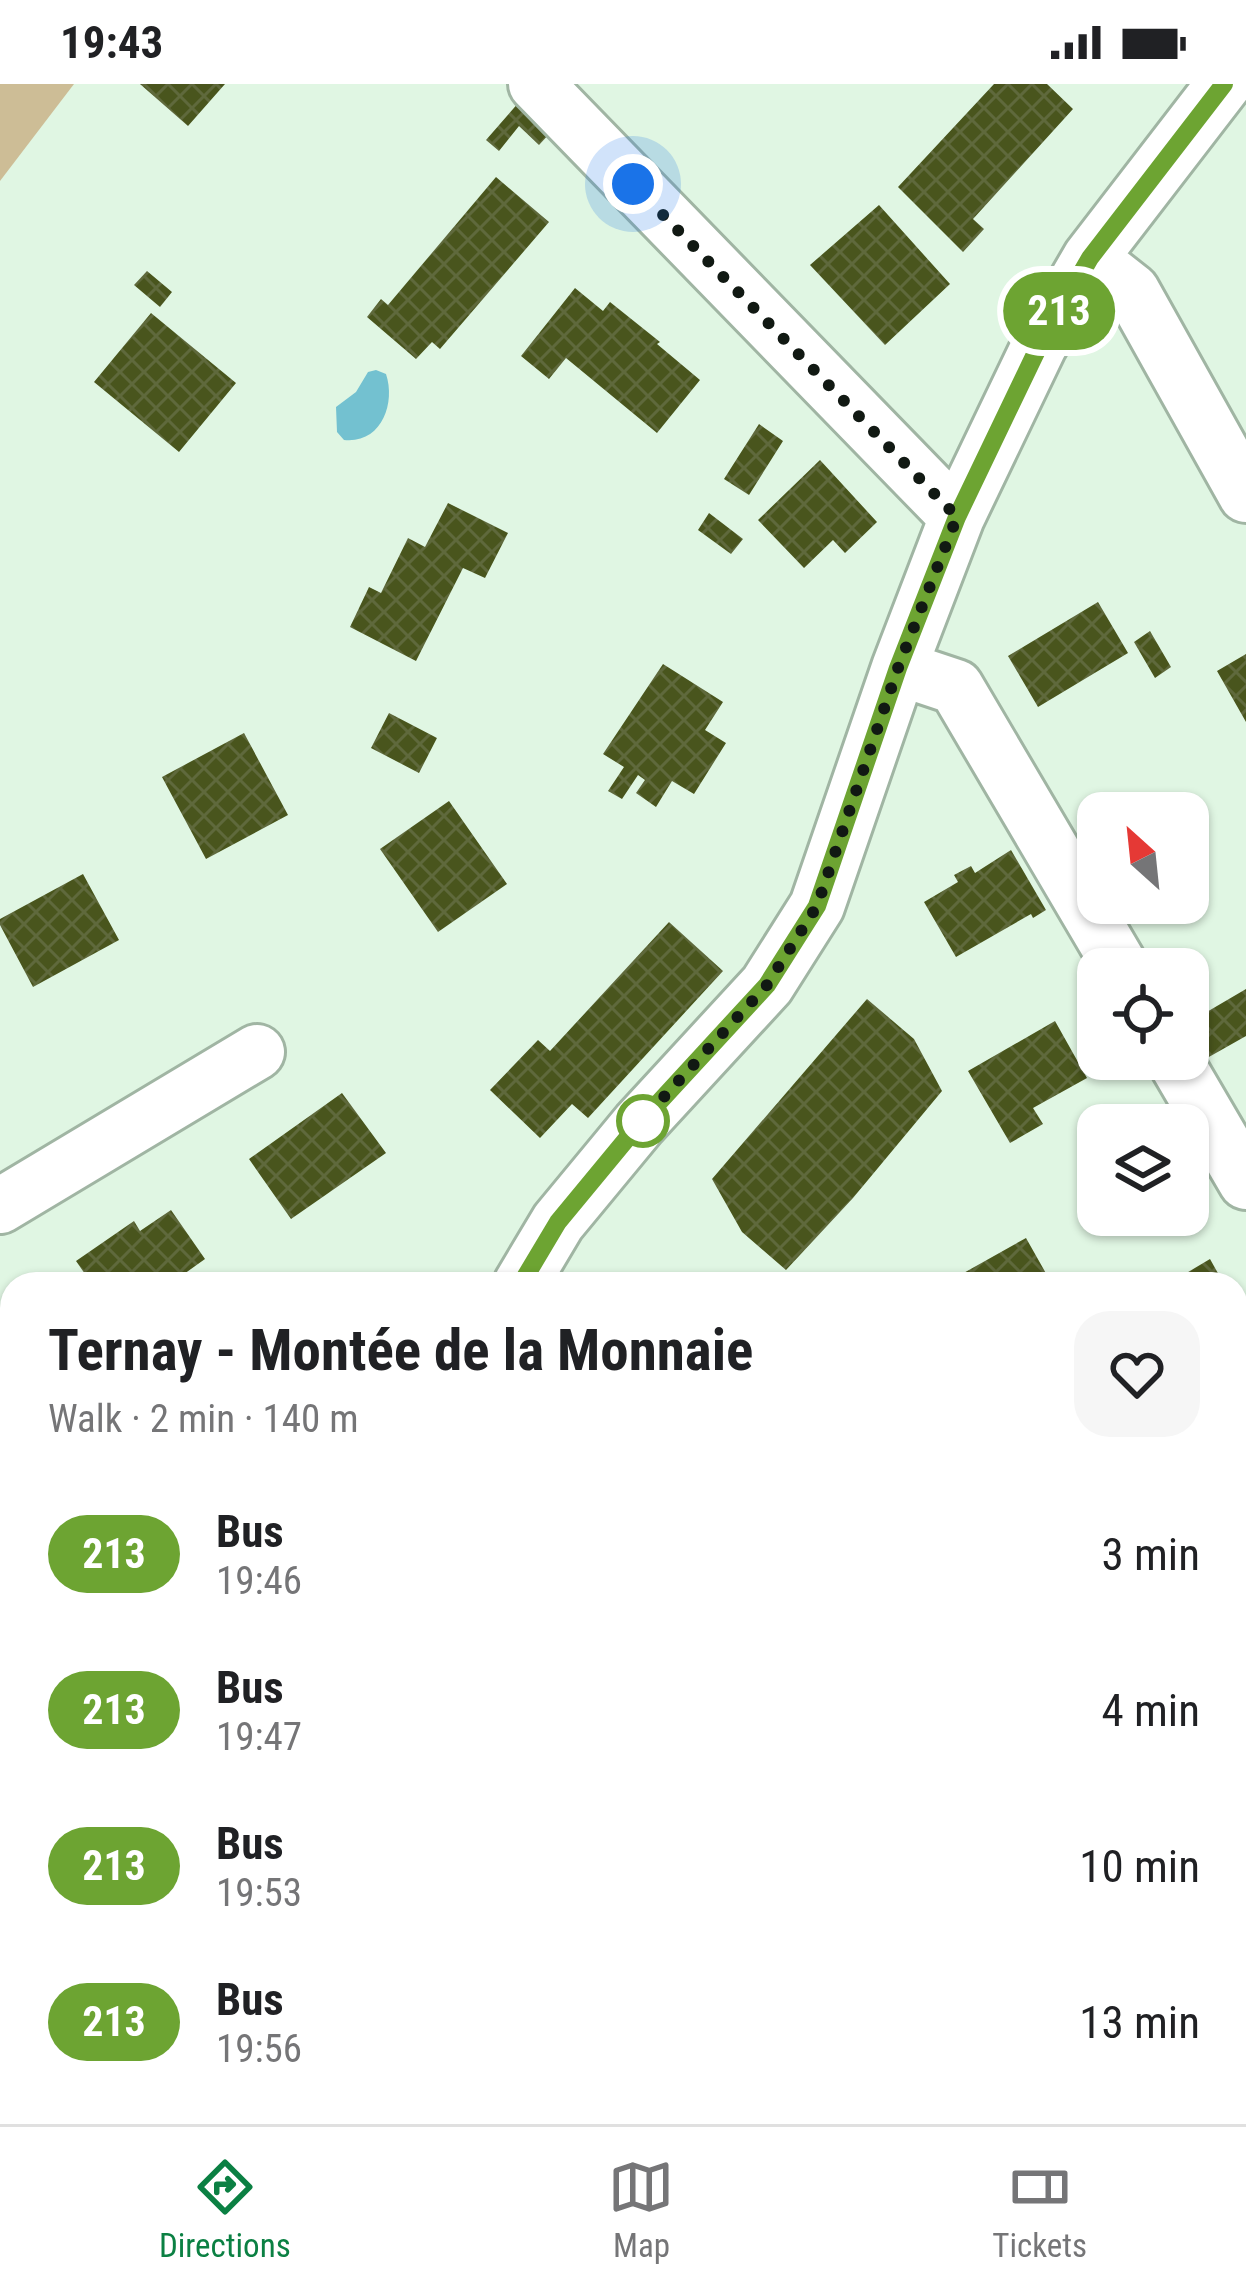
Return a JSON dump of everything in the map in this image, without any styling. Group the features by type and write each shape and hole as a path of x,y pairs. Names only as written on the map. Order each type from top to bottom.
{"street":[{"path":"536,84 957,517"},
{"path":"528,1272 558,1222 639,1124 767,985 817,906 898,668 957,517 1039,346 1090,258 1224,84"},
{"path":"1090,258 1132,291 1246,495"},
{"path":"898,668 956,687 1109,948"},
{"path":"0,1206 257,1052"},
{"path":"1186,1080 1246,1182"}],"shaded area":[{"path":"0,84 74,84 0,181"}],"water":[{"path":"368,372 386,374 389,386 383,420 368,436 344,440 337,432 336,407 356,392"}],"building":[{"path":"140,84 225,84 188,126"},
{"path":"994,84 1047,84 1073,109 973,219 984,229 963,252 898,187"},
{"path":"520,101 551,132 539,145 519,126 499,151 486,140"},
{"path":"496,177 549,222 440,349 432,342 416,359 367,317 381,299 388,305"},
{"path":"879,205 950,284 885,345 810,265"},
{"path":"147,271 172,292 160,307 134,285"},
{"path":"575,288 603,311 610,302 700,380 657,433 566,358 549,379 521,356"},
{"path":"151,313 236,383 179,452 94,382"},
{"path":"759,424 783,441 749,495 724,479"},
{"path":"820,460 877,522 845,553 833,540 804,568 758,520"},
{"path":"448,503 508,533 485,578 463,568 416,661 350,627 369,587 381,593 408,538 425,547"},
{"path":"709,513 743,539 731,554 698,530"},
{"path":"1098,602 1128,653 1038,707 1008,656"},
{"path":"1150,631 1171,667 1155,678 1134,642"},
{"path":"1246,654 1246,722 1217,671"},
{"path":"663,664 723,702 705,730 726,743 694,794 672,781 656,807 636,793 645,780 638,775 622,799 608,791 624,767 603,754"},
{"path":"389,713 437,738 419,773 371,748"},
{"path":"244,733 288,815 206,859 162,777"},
{"path":"449,801 507,884 438,932 380,849"},
{"path":"1011,850 1046,910 956,957 924,902 958,882 954,875 971,866 975,873"},
{"path":"83,874 119,940 33,987 0,919"},
{"path":"669,922 723,971 588,1118 572,1104 540,1138 490,1090 538,1040 550,1051"},
{"path":"1246,989 1246,1036 1209,1057 1209,1011"},
{"path":"867,999 914,1039 942,1091 786,1270 742,1232 712,1179"},
{"path":"1055,1021 1077,1060 1077,1080 1083,1080 1033,1108 1043,1124 1010,1143 968,1071"},
{"path":"342,1093 386,1153 291,1219 249,1159"},
{"path":"171,1210 205,1259 187,1272 84,1272 76,1261 134,1221 140,1231"},
{"path":"1026,1238 1045,1272 965,1272"},
{"path":"1210,1259 1217,1272 1188,1272"}],"bus line":[{"name":"213","path":"528,1272 558,1222 639,1124 767,985 817,906 898,668 957,517 1039,346 1090,258 1224,84"}],"route":[{"path":"633,184 957,517 898,668 817,906 767,985 639,1124 643,1121"}]}
